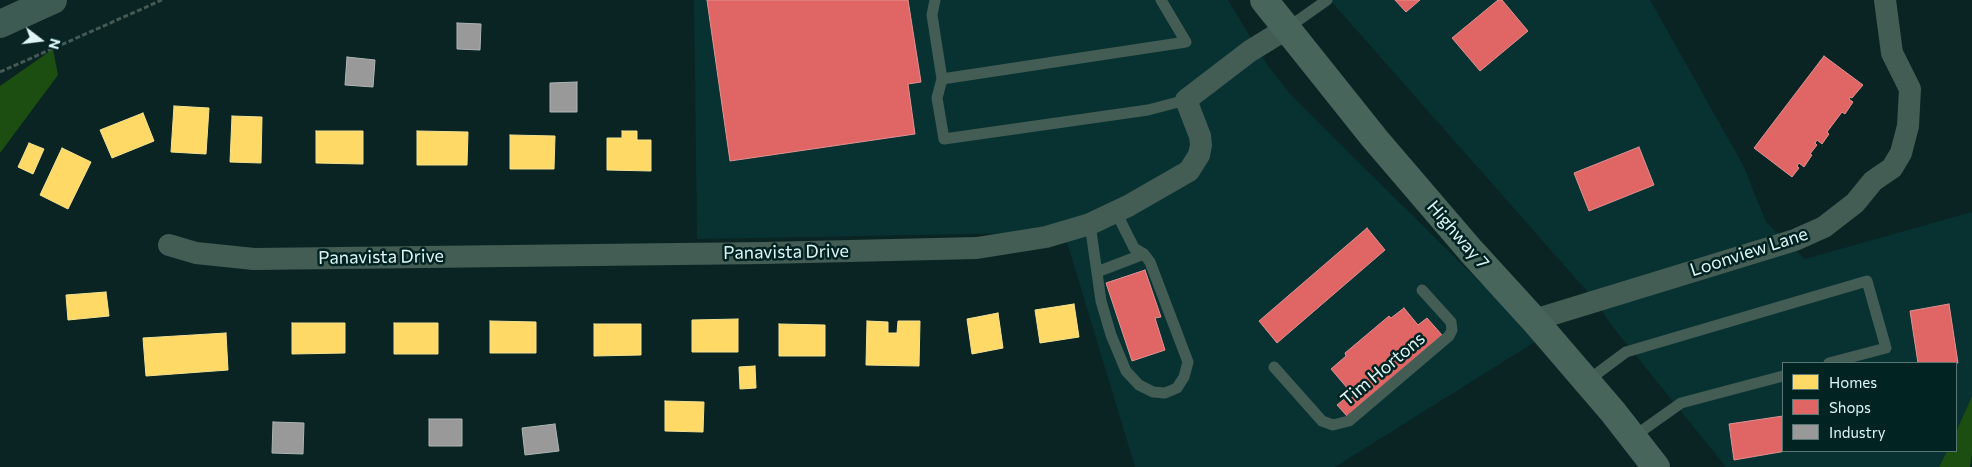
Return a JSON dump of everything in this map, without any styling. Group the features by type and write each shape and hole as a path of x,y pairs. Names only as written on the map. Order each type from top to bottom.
{"main road":[{"path":"0,24 53,0"},
{"name":"Highway 7","path":"1264,0 1369,131 1471,252 1534,320 1656,467"}],"street":[{"name":"Loonview Lane","path":"1534,320 1795,240 1824,227 1855,203 1873,181 1892,168 1901,153 1908,126 1910,89 1892,53 1885,0"},
{"path":"1186,100 1250,51 1286,29"},
{"name":"Panavista Drive","path":"169,245 196,253 254,259 968,248 1012,243 1046,237 1090,224 1116,212 1189,171 1195,164 1200,150 1200,136 1186,100"}],"lane":[{"path":"935,0 932,15 942,80 938,98 944,139 1148,110 1186,100"},
{"path":"942,80 1186,42 1161,0"},
{"path":"1286,29 1327,0"},
{"path":"1090,224 1101,301 1111,335 1126,371 1139,384 1153,392 1165,393 1177,388 1184,377 1188,362 1150,262 1144,254 1134,248 1116,212"},
{"path":"1096,272 1144,254"},
{"path":"1586,382 1626,352 1868,281 1886,348 1833,362"},
{"name":"Tim Hortons","path":"1274,367 1322,421 1333,425 1349,421 1449,336 1452,330 1451,322 1422,290"},
{"path":"1633,437 1681,403 1782,376"}],"path":[{"path":"0,72 162,0"}],"shaded area":[{"path":"694,0 1228,0 1268,66 1291,95 1538,340 1335,467 1135,467 1061,222 1024,233 697,239"},
{"path":"1330,0 1650,0 1743,165 1766,222 1805,259 1972,212 1972,396 1957,430 1957,362 1782,362 1782,452 1946,452 1939,467 1726,467 1612,326 1594,299"}],"green space":[{"path":"53,49 58,75 0,153 0,86"},
{"path":"1972,396 1972,454 1970,467 1939,467 1946,452 1957,452 1957,430"}],"building: Homes":[{"path":"174,106 209,108 206,154 171,152"},
{"path":"143,113 154,141 112,158 100,130"},
{"path":"232,116 262,117 261,163 230,162"},
{"path":"316,131 363,131 363,164 316,163"},
{"path":"417,131 468,132 467,165 417,165"},
{"path":"622,131 637,131 637,140 651,140 651,171 607,170 607,138 622,138"},
{"path":"510,135 555,136 554,169 510,169"},
{"path":"29,143 44,149 33,174 18,167"},
{"path":"62,148 91,162 68,209 40,195"},
{"path":"106,292 109,316 68,320 66,295"},
{"path":"1074,304 1079,337 1040,343 1035,310"},
{"path":"998,313 1003,348 972,354 967,319"},
{"path":"738,319 738,352 692,352 692,320"},
{"path":"490,321 536,322 536,353 490,353"},
{"path":"867,321 888,322 888,333 897,333 898,321 920,321 919,366 866,365"},
{"path":"292,323 345,323 345,353 292,354"},
{"path":"394,323 438,323 438,354 394,354"},
{"path":"594,324 641,324 641,355 594,356"},
{"path":"779,324 825,325 825,356 779,356"},
{"path":"226,333 228,370 146,376 143,338"},
{"path":"755,366 756,388 740,389 739,367"},
{"path":"665,401 704,402 703,432 665,431"}],"building: Shops":[{"path":"707,0 908,0 921,82 908,84 915,134 730,161"},
{"path":"1395,0 1420,0 1406,12"},
{"path":"1498,0 1502,0 1528,31 1480,71 1452,38"},
{"path":"1824,56 1863,85 1852,98 1850,97 1849,99 1853,102 1845,114 1842,112 1827,132 1829,134 1822,144 1817,140 1815,143 1817,145 1804,167 1799,163 1797,166 1799,168 1792,177 1754,148"},
{"path":"1639,147 1654,185 1589,211 1574,173"},
{"path":"1367,228 1385,250 1277,343 1259,321"},
{"path":"1145,270 1161,317 1155,318 1165,350 1132,361 1106,283"},
{"path":"1949,304 1958,363 1918,362 1910,311"},
{"path":"1404,308 1418,325 1427,318 1442,335 1347,416 1337,405 1348,396 1351,398 1354,396 1331,369 1346,356 1345,353 1389,316 1391,318"},
{"path":"1782,416 1782,452 1734,460 1729,424"}],"building: Industry":[{"path":"457,23 481,24 480,50 457,49"},
{"path":"347,57 375,60 373,87 345,85"},
{"path":"577,82 577,112 550,112 550,83"},
{"path":"429,419 462,419 462,446 429,446"},
{"path":"273,422 304,423 303,454 272,453"},
{"path":"555,424 559,451 525,455 522,428"}]}
